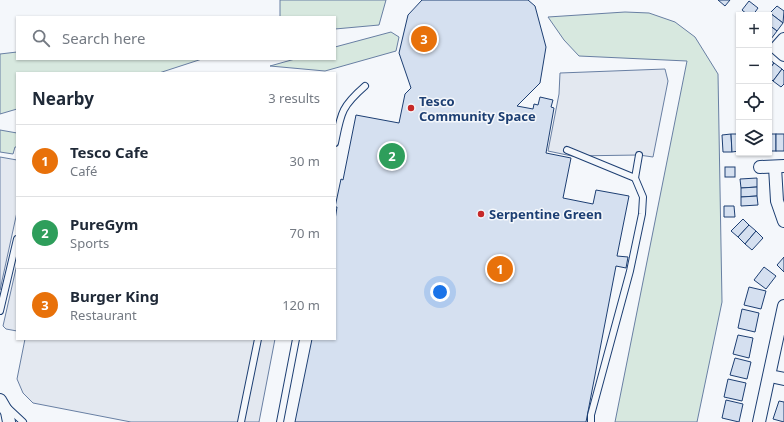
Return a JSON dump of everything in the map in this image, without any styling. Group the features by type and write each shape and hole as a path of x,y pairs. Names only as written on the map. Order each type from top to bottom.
{"street":[{"path":"784,39 776,48 784,55"},
{"path":"760,167 779,166 776,201 784,221"},
{"path":"759,422 784,306"},
{"path":"770,376 784,380"},
{"path":"1,400 9,422"}],"lane":[{"path":"336,138 342,111 352,97 365,86"},
{"path":"567,150 635,178"},
{"path":"591,422 591,415 630,271 642,214 642,197 635,178 639,155"},
{"path":"0,311 16,243"},
{"path":"241,422 258,340"},
{"path":"280,422 296,340"},
{"path":"1,400 23,422"}],"shaded area":[{"path":"280,0 386,0 379,25 336,29 336,16 280,16"},
{"path":"625,12 649,13 675,22 695,37 718,74 722,302 697,422 615,422 687,61 579,56 564,40 548,17"},
{"path":"391,32 399,37 396,51 325,71 270,66 291,60 336,60 336,47"},
{"path":"16,52 16,60 199,60 162,72 16,72 16,109 0,114 0,54"},
{"path":"665,69 668,81 653,157 639,155 572,156 548,151 559,94 560,73"},
{"path":"0,130 16,133 16,147 13,154 0,152"},
{"path":"0,157 16,160 16,217 0,290"},
{"path":"16,268 16,331 6,329 3,326"},
{"path":"25,340 275,340 259,422 131,422 33,403 23,393 17,379"}],"building":[{"name":"Serpentine Green","path":"422,0 528,0 535,6 546,47 540,83 517,106 533,109 534,104 538,105 540,97 553,100 551,107 554,108 546,153 571,158 563,198 593,204 596,190 629,196 617,256 628,257 626,268 616,266 586,422 295,422 312,340 336,340 336,202 341,179 343,180 356,115 399,123 405,94 411,88 399,53 408,15"},
{"path":"718,0 730,0 725,6"},
{"path":"749,1 758,8 755,12 744,12 742,10"},
{"path":"777,6 784,11 783,23 772,15 771,12"},
{"path":"772,15 783,23 777,31 772,27"},
{"path":"772,27 777,31 772,38"},
{"path":"774,63 782,69 773,81 772,80 772,66"},
{"path":"782,69 784,71 784,84 781,87 773,81"},
{"path":"731,134 732,152 723,152 722,135"},
{"path":"731,134 736,134 736,151 732,152"},
{"path":"772,134 776,134 776,151 772,151"},
{"path":"776,134 784,134 784,151 776,151"},
{"path":"725,167 735,167 735,177 725,177"},
{"path":"757,178 757,187 741,188 740,179"},
{"path":"757,187 757,196 741,197 741,188"},
{"path":"757,196 758,205 741,206 741,197"},
{"path":"724,206 734,206 735,217 724,217"},
{"path":"743,219 749,225 738,237 731,231"},
{"path":"749,225 756,231 745,244 738,237"},
{"path":"756,231 763,238 752,250 745,244"},
{"path":"784,257 784,272 777,265"},
{"path":"764,267 776,276 766,289 754,280"},
{"path":"749,287 766,291 761,309 744,305"},
{"path":"742,309 759,313 755,332 738,328"},
{"path":"738,335 753,338 749,358 733,354"},
{"path":"735,358 751,362 747,379 730,375"},
{"path":"728,379 746,383 742,401 724,397"},
{"path":"726,400 743,404 739,422 722,418"},
{"path":"779,401 784,402 784,422 773,419"}],"place":[{"name":"Burger King","path":"424,39"},
{"name":"Tesco Community Space","path":"411,108"},
{"name":"PureGym","path":"392,156"},
{"name":"Serpentine Green","path":"481,214"},
{"name":"Tesco Cafe","path":"500,269"}]}
